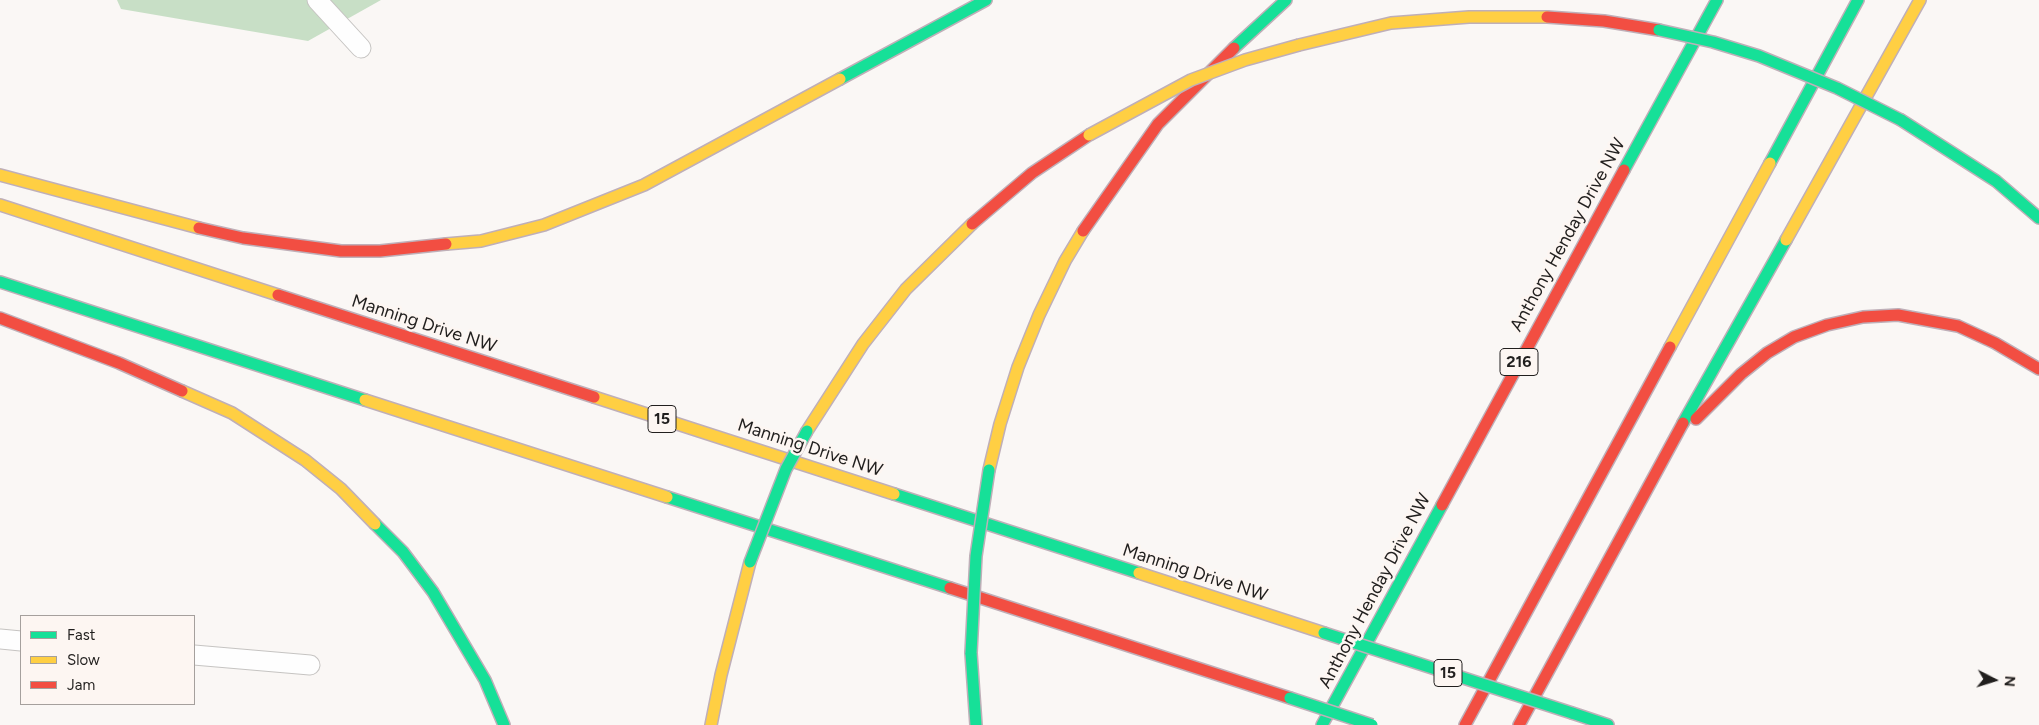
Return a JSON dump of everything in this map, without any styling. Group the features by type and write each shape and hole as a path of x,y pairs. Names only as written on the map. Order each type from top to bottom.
{"highway":[{"path":"0,175 163,219 242,238 292,246 340,251 380,251 481,241 544,225 644,185 986,0"},
{"path":"976,725 971,653 976,556 989,470 1000,424 1018,367 1038,315 1065,261 1094,212 1158,124 1196,84 1286,0"},
{"name":"Anthony Henday Drive NW","path":"1322,725 1716,0"},
{"path":"1465,725 1858,0"},
{"path":"1519,725 1648,488 1920,0"},
{"path":"711,725 723,666 750,562 786,469 807,431 863,344 906,289 979,217 1032,173 1089,135 1191,80 1246,60 1391,23 1469,17 1532,16 1604,21 1659,30 1713,42 1759,56 1837,88 1901,120 1996,181 2039,218"},
{"name":"Manning Drive NW","path":"0,205 1608,725"},
{"path":"0,282 1372,725"},
{"path":"1648,488 1703,410 1741,374 1767,353 1794,337 1827,325 1863,317 1898,316 1929,319 1958,326 1995,343 2039,369"},
{"path":"0,318 119,363 232,413 304,460 334,483 403,552 434,592 485,680 504,725"}],"street":[{"path":"317,0 361,48"},
{"path":"0,640 20,641"},
{"path":"195,656 310,665"}],"green space":[{"path":"117,0 381,0 308,41 121,9"}],"traffic: fast":[{"path":"840,79 986,0"},
{"path":"1234,48 1286,0"},
{"path":"1624,170 1717,0"},
{"path":"1770,163 1858,0"},
{"path":"1659,30 1713,42 1759,56 1837,88 1901,120"},
{"path":"1901,120 1996,181 2039,218"},
{"path":"1683,423 1786,240"},
{"path":"0,282 365,400"},
{"path":"750,562 786,469 807,431"},
{"path":"971,653 976,556 989,470"},
{"path":"894,494 1139,573"},
{"path":"667,497 950,588"},
{"path":"1322,725 1442,505"},
{"path":"375,524 403,552 433,592 485,680 504,725"},
{"path":"1324,633 1572,713"},
{"path":"971,653 976,725"},
{"path":"1290,698 1372,725"},
{"path":"1572,713 1608,725"}],"traffic: slow":[{"path":"1786,240 1920,0"},
{"path":"1299,45 1391,23 1469,17 1547,17"},
{"path":"1089,135 1191,80 1245,60 1299,45"},
{"path":"446,244 481,241 544,225 644,185 840,79"},
{"path":"1670,347 1770,163"},
{"path":"0,175 199,228"},
{"path":"0,205 278,295"},
{"path":"807,431 863,344 906,289 972,224"},
{"path":"989,470 1000,424 1018,367 1039,315 1065,261 1083,231"},
{"path":"182,391 232,413 305,460 341,489 375,524"},
{"path":"594,397 894,494"},
{"path":"365,400 667,497"},
{"path":"711,725 721,675 750,562"},
{"path":"1139,573 1324,633"}],"traffic: jam":[{"path":"1547,17 1604,21 1659,30"},
{"path":"1083,231 1158,124 1234,48"},
{"path":"972,224 1032,173 1089,135"},
{"path":"1442,505 1624,170"},
{"path":"199,228 243,238 341,251 380,251 446,244"},
{"path":"278,295 594,397"},
{"path":"1696,419 1741,374 1767,353 1794,337 1827,325 1863,317 1898,315 1958,326 1995,343 2039,369"},
{"path":"0,318 119,363 182,391"},
{"path":"1465,725 1670,347"},
{"path":"1519,725 1683,423"},
{"path":"950,588 1290,698"}]}
